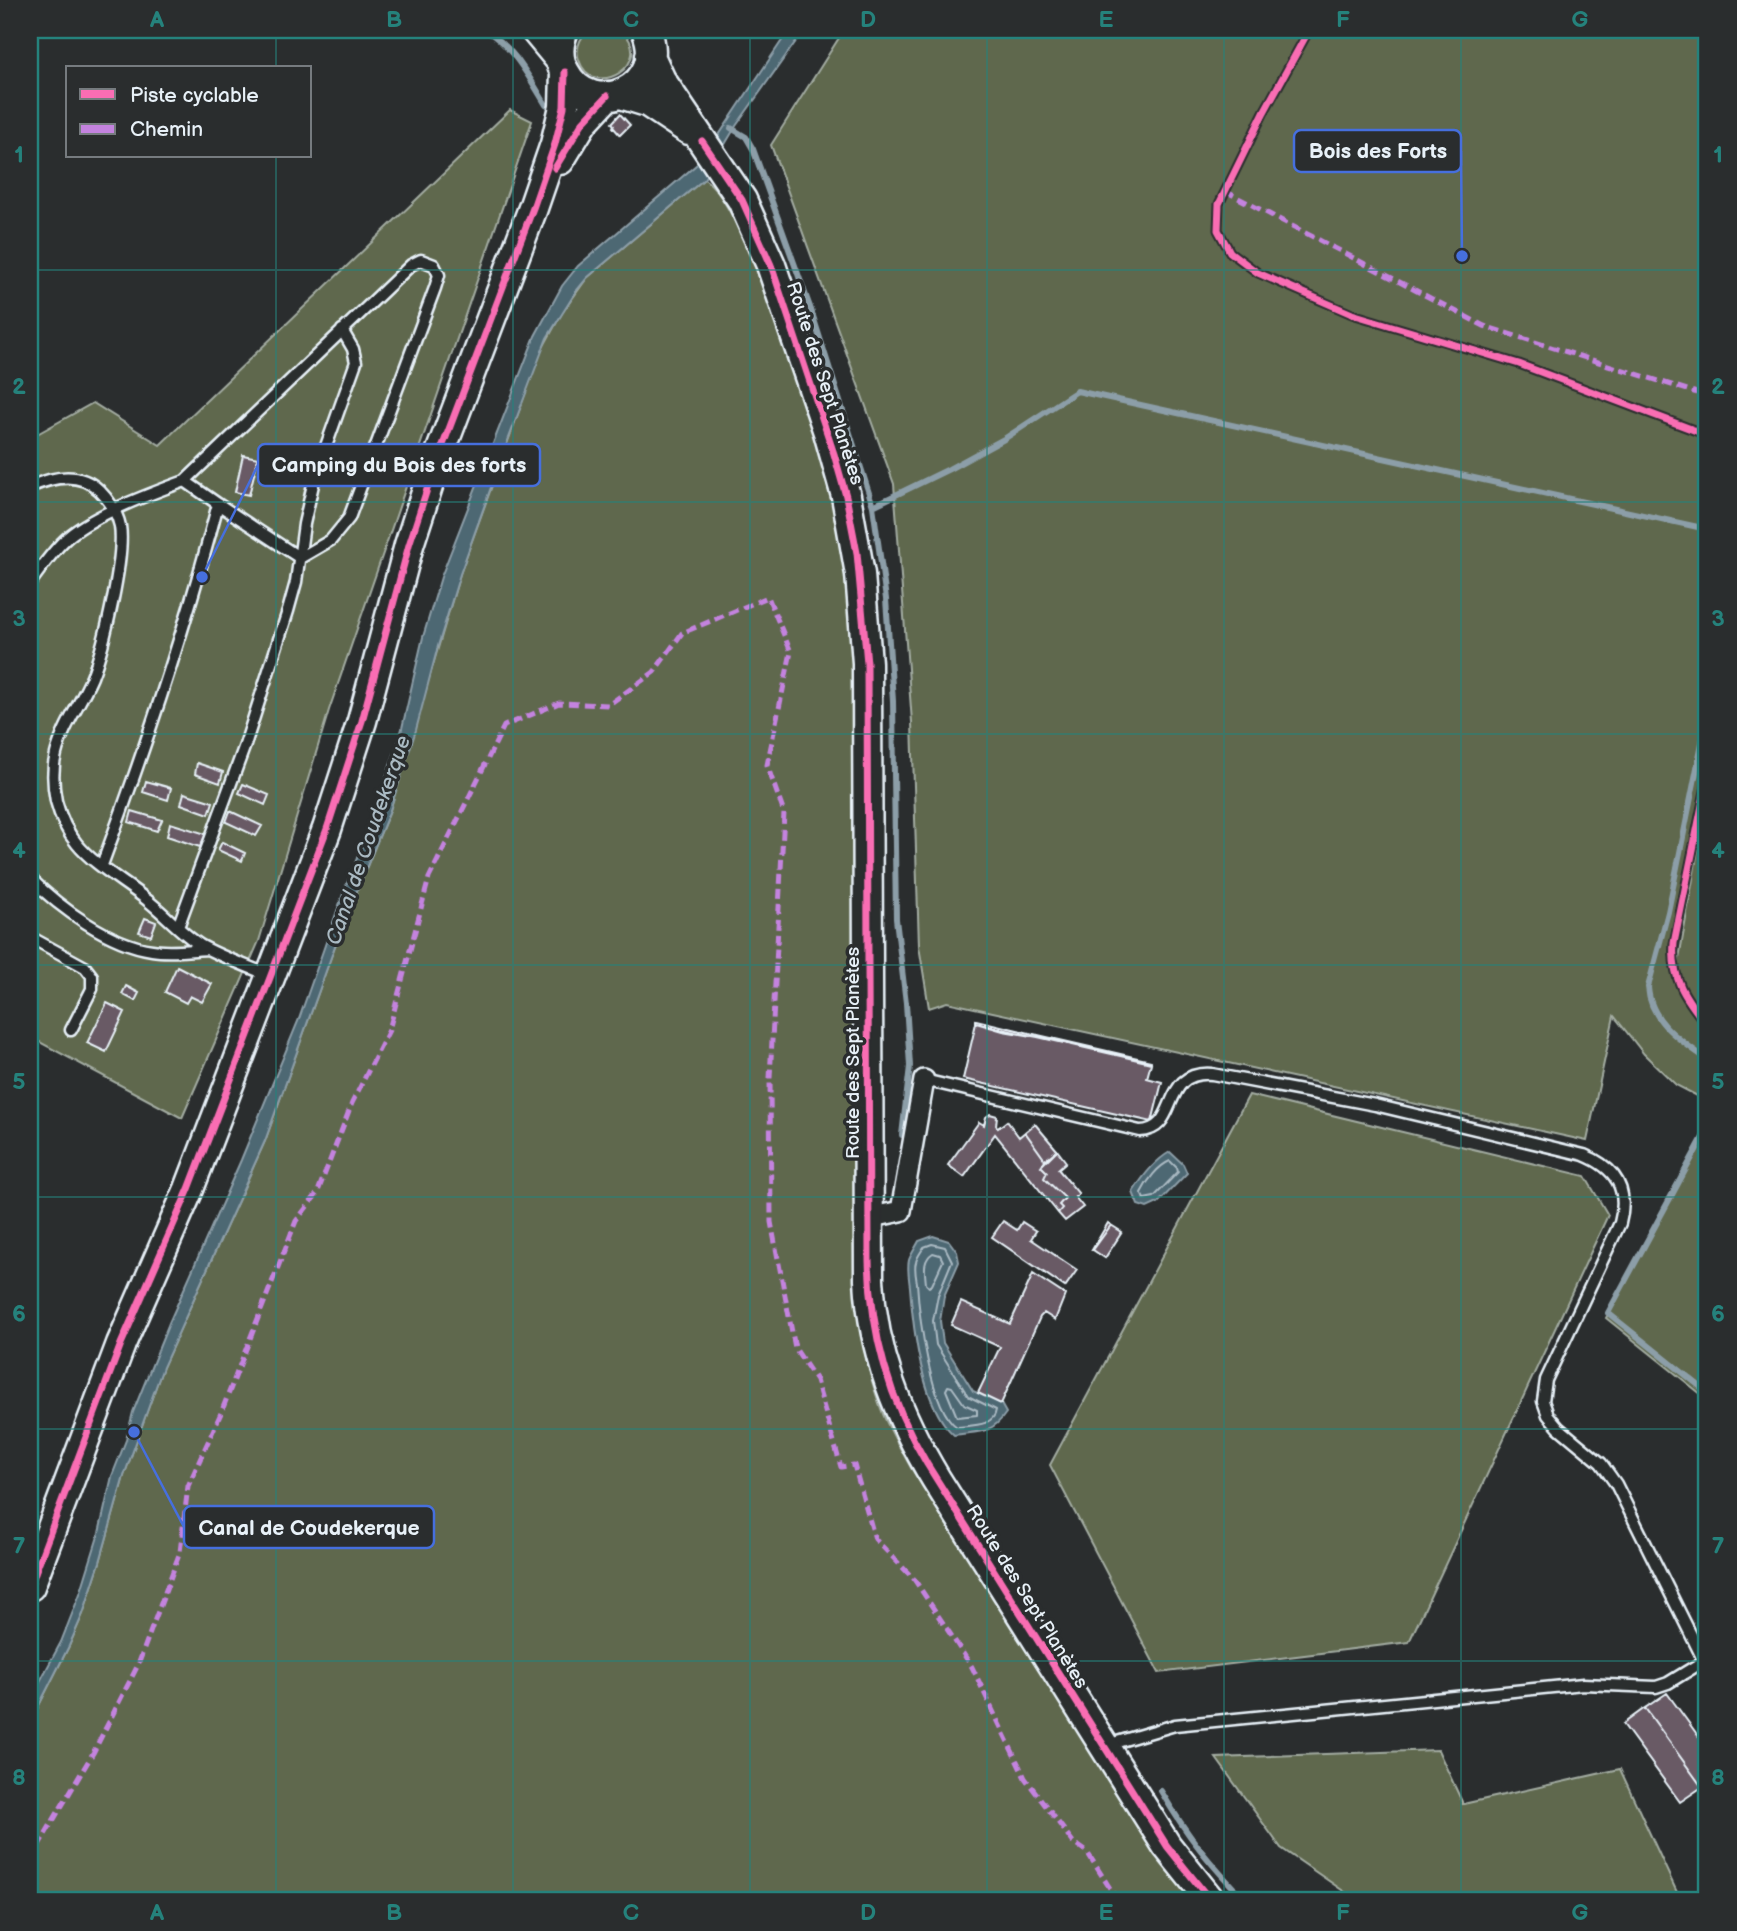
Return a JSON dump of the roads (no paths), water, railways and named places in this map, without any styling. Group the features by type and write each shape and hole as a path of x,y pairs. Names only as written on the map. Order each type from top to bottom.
{"main road":[{"name":"Route des Sept Planètes","path":"535,30 572,83 582,91 597,96 614,95 647,102 702,141"},
{"path":"30,1586 121,1344 188,1189 348,768 409,545 432,474 533,208 562,118 566,96 560,43 564,30"},
{"name":"Route des Sept Planètes","path":"651,40 658,75 728,176 743,200 763,243 822,414 846,496 860,575 867,663 870,1299 875,1334 889,1386 902,1419 931,1471 1167,1846 1211,1901"},
{"path":"533,208 577,131 593,109 640,80 648,66 651,40"}],"street":[{"path":"868,1218 901,1211 924,1080"}],"lane":[{"path":"30,583 70,535 153,493 185,481 411,265 425,260 439,275 349,518 331,540 300,558"},
{"path":"178,927 253,721 288,611 314,480 356,362 354,349 342,330"},
{"path":"30,487 58,478 78,478 95,486 115,511 120,527 120,549 102,646 89,683 60,741 54,769 57,803 65,825 79,847 178,927 208,949 270,976"},
{"path":"185,481 300,558"},
{"path":"102,865 159,707 194,597 218,504"},
{"path":"30,878 49,897 71,912 128,943 153,951 208,949"},
{"path":"30,937 85,967 92,976 92,989 72,1030"},
{"path":"924,1080 1140,1132 1151,1130 1160,1124 1176,1089 1185,1079 1198,1074 1212,1074 1375,1105 1584,1155 1608,1168 1621,1189 1624,1206 1620,1223 1546,1380 1543,1401 1553,1422 1593,1455 1616,1484 1704,1661 1668,1683 1649,1688 1583,1684 1175,1725 1104,1746"}],"water":[{"path":"789,30 804,30 736,126 704,179 587,278 547,338 460,574 416,730 390,810 340,932 265,1141 163,1367 124,1476 83,1614 30,1723 30,1700 61,1642 81,1591 99,1533 112,1476 133,1412 299,1019 368,830 400,737 423,637 441,577 535,336 562,286 578,266 703,159"},
{"path":"1170,1152 1183,1164 1187,1173 1158,1203 1147,1208 1138,1205 1133,1192 1149,1169"},
{"path":"933,1236 949,1241 957,1252 959,1262 944,1296 940,1321 943,1343 973,1391 1001,1404 1006,1413 995,1425 983,1431 954,1435 934,1406 921,1366 908,1263 919,1241"}],"waterway":[{"path":"485,30 512,53 546,105"},
{"path":"731,128 746,137 753,149 811,310 873,506 886,599 893,701 896,919 910,1066 902,1135"},
{"path":"873,506 1004,439 1077,391 1707,529"},
{"path":"1707,718 1668,912 1648,987 1654,1010 1668,1029 1707,1059"},
{"path":"1707,1130 1608,1313 1707,1392"},
{"path":"1161,1791 1200,1849 1246,1901"}],"place":[{"name":"Bois des Forts","path":"1462,256"},
{"name":"Camping du Bois des forts","path":"202,577"},
{"name":"Canal de Coudekerque","path":"134,1432"}]}
